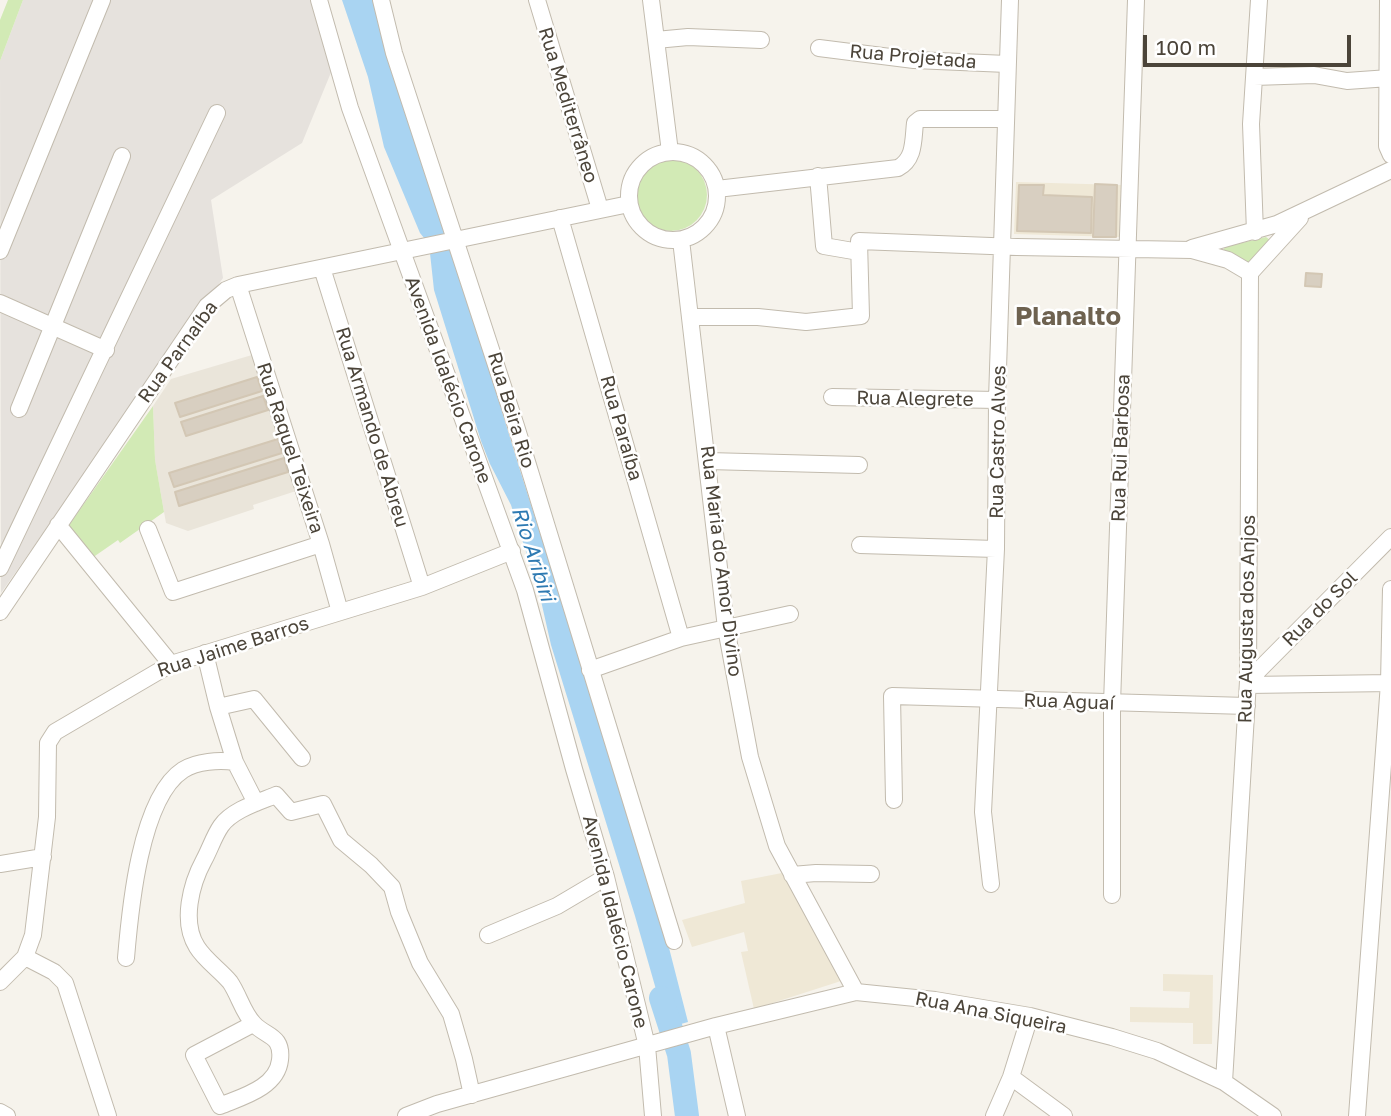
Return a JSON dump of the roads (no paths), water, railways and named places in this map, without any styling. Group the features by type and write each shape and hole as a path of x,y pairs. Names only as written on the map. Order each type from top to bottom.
{"street":[{"path":"0,251 102,0"},
{"name":"Avenida Idalécio Carone","path":"319,0 350,108 528,599 573,769 606,877 647,1046 653,1116"},
{"name":"Rua Beira Rio","path":"381,0 394,53 516,426 674,941"},
{"name":"Rua Mediterrâneo","path":"537,0 600,209"},
{"path":"651,0 670,152"},
{"name":"Rua Castro Alves","path":"991,884 983,812 996,549 1010,0"},
{"name":"Rua Rui Barbosa","path":"1112,895 1112,704 1136,0"},
{"path":"1259,0 1251,160 1262,229"},
{"path":"1388,0 1387,146 1391,155"},
{"path":"656,40 688,37 761,40"},
{"name":"Rua Projetada","path":"819,48 914,60 1007,64"},
{"path":"1254,77 1314,75 1347,81 1389,78"},
{"path":"0,568 217,113"},
{"path":"717,189 894,169 906,163 911,155 915,123 920,119 1005,119"},
{"path":"670,152 687,154 701,161 712,174 717,189 717,206 710,222 698,234 681,240 664,240 648,233 635,220 629,204 630,187 636,172 654,156 670,152"},
{"path":"19,409 122,156"},
{"path":"691,317 758,317 806,322 861,316 859,241 1127,250 1216,249 1391,170"},
{"path":"818,176 824,246 859,252"},
{"path":"455,240 629,204"},
{"path":"1216,249 1250,273 1275,244 1317,204"},
{"name":"Rua Paraíba","path":"560,218 681,638"},
{"path":"1262,229 1278,233 1275,244"},
{"name":"Rua Parnaíba","path":"0,612 207,306 226,290 238,285 455,240"},
{"name":"Rua Maria do Amor Divino","path":"681,240 726,628 750,757 778,846 856,992"},
{"name":"Rua Armando de Abreu","path":"322,268 422,587"},
{"name":"Rua Augusta dos Anjos","path":"1224,1082 1248,683 1250,273"},
{"name":"Rua Raquel Teixeira","path":"238,285 321,544 340,612"},
{"path":"0,303 106,349"},
{"name":"Rua Alegrete","path":"832,397 998,400"},
{"path":"708,461 859,465"},
{"path":"0,540 32,500"},
{"path":"0,548 32,500"},
{"path":"58,525 171,663"},
{"path":"148,529 173,592 321,544"},
{"name":"Rua do Sol","path":"1248,683 1391,537"},
{"path":"860,545 996,549"},
{"name":"Rua Jaime Barros","path":"0,982 25,957 36,922 47,817 48,743 51,735 171,663 422,587 512,551"},
{"path":"1357,1116 1390,683 1391,589"},
{"path":"590,670 681,638 790,614"},
{"path":"205,653 235,762 256,803"},
{"path":"1248,683 1390,683"},
{"name":"Rua Aguaí","path":"894,800 892,696 1247,706"},
{"path":"218,707 254,699 302,758"},
{"path":"126,958 136,877 156,804 181,771 214,761 235,762"},
{"path":"253,1024 194,1055 220,1106 269,1082 279,1065 280,1052 275,1038 253,1024 229,981 199,950 192,933 190,914 195,878 221,826 256,803 276,794 291,812 323,804 341,840 392,887 420,963 450,1014 472,1096"},
{"path":"0,864 43,857"},
{"path":"792,875 871,874"},
{"path":"488,935 557,906 606,877"},
{"path":"25,957 54,972 65,982 108,1116"},
{"name":"Rua Ana Siqueira","path":"406,1116 437,1104 716,1026 856,992 935,1000 1030,1016 1157,1051 1224,1082 1273,1116"},
{"path":"994,1116 1012,1077 1030,1016"},
{"path":"716,1026 737,1116"},
{"path":"1012,1077 1064,1116"},
{"path":"0,1112 7,1116"}],"water":[{"name":"Rio Aribiri","path":"342,0 376,0 519,467 657,901 688,1022 667,1028 551,645 539,592 511,505 481,441 434,290 429,244 420,233 384,147 368,77"}],"waterway":[{"name":"Rio Aribiri","path":"661,998 679,1054 687,1116"}],"district":[{"name":"Planalto","path":"1068,317"}]}
